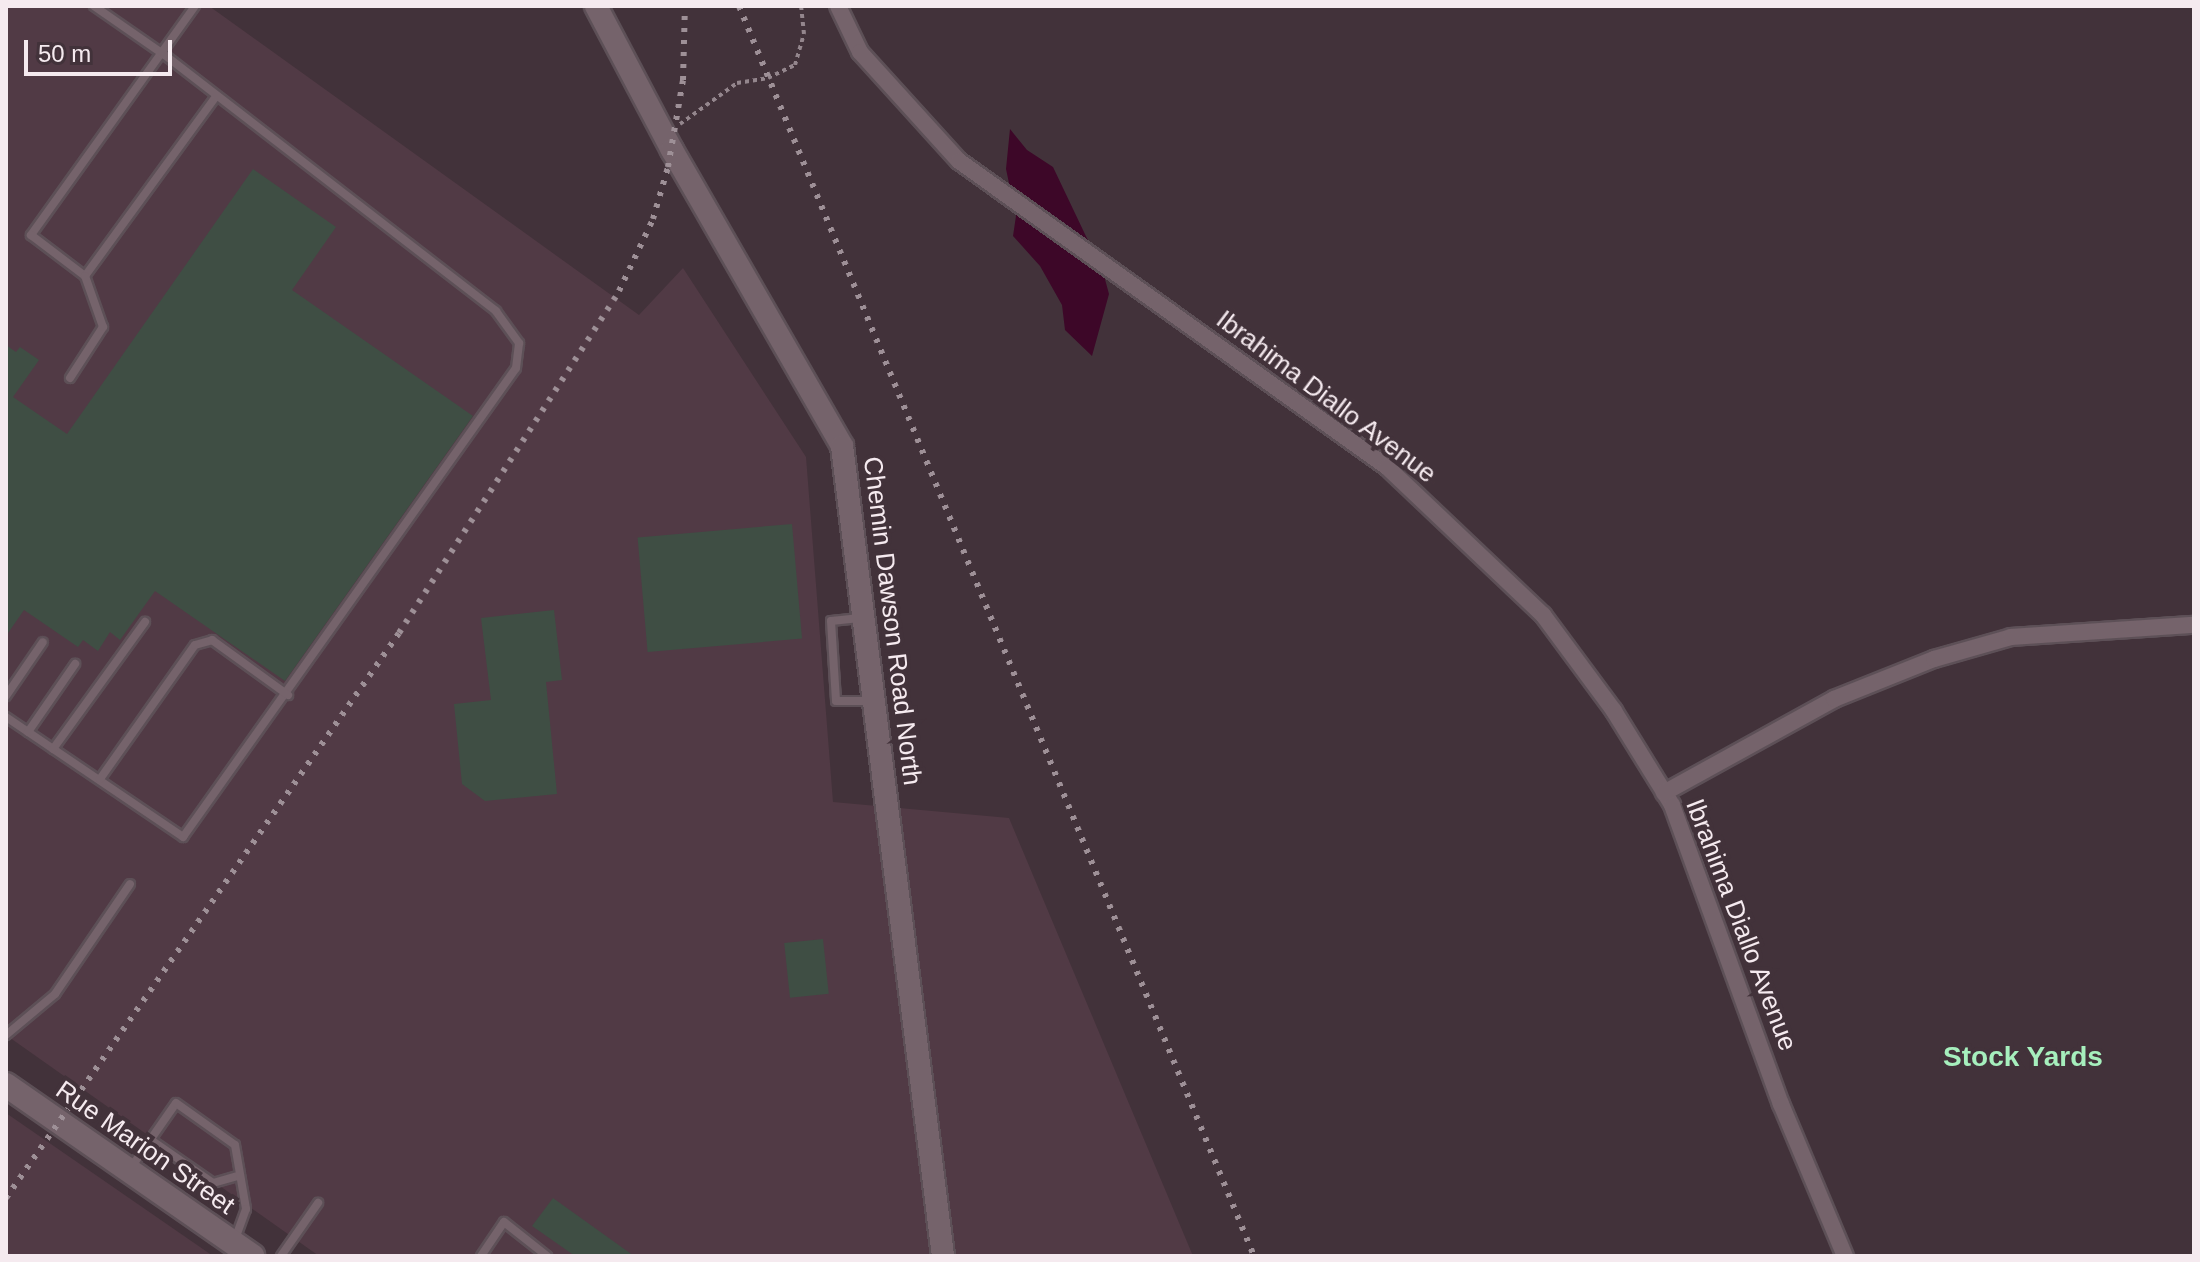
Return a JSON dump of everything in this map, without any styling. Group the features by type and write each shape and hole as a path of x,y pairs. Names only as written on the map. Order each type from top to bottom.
{"main road":[{"name":"Rue Marion Street","path":"6,1085 243,1250"}],"street":[{"name":"Chemin Dawson Road North","path":"596,6 663,133 842,446 943,1256"},
{"name":"Ibrahima Diallo Avenue","path":"838,6 860,52 959,161 1387,467 1465,537 1543,615 1614,711 1664,793 1728,950 1781,1104 1845,1256"},
{"path":"1664,793 1834,699 1934,659 2011,637 2194,625"}],"lane":[{"path":"6,717 183,837 288,695 516,368 519,343 496,311 413,244 215,98 163,54 94,6"},
{"path":"70,378 103,327 85,276 31,235 195,6"},
{"path":"85,276 215,98"},
{"path":"864,618 831,621 836,701 874,701"},
{"path":"53,749 145,622"},
{"path":"100,779 195,645 212,640 288,695"},
{"path":"6,696 43,642"},
{"path":"28,732 75,664"},
{"path":"6,1035 55,994 130,884"},
{"path":"129,1171 176,1103 235,1145 246,1209 243,1250"},
{"path":"151,1140 213,1183 238,1176"},
{"path":"281,1256 318,1203"},
{"path":"481,1256 504,1222 547,1256"}],"path":[{"path":"663,133 727,88 795,65 804,34 801,6"}],"shaded area":[{"path":"6,6 209,6 639,315 683,268 806,457 833,802 1009,818 1193,1256 319,1256 6,1035"},
{"path":"1010,129 1027,150 1053,167 1103,272 1109,294 1092,356 1065,330 1062,305 1040,266 1013,236 1016,216 1006,169"},
{"path":"6,1113 213,1256 6,1256"}],"building":[{"path":"253,169 336,227 292,290 473,416 285,681 155,591 120,640 110,632 98,651 83,640 78,647 24,610 6,636 6,345 16,352 20,347 39,360 13,397 67,434"},
{"path":"792,524 802,639 648,652 638,538"},
{"path":"554,610 562,680 546,682 557,794 485,801 462,784 454,704 491,700 481,618"},
{"path":"823,939 829,994 790,998 784,943"},
{"path":"553,1198 634,1256 575,1256 532,1226"}],"railway":[{"path":"6,1198 399,633 619,291 653,219 668,167 683,80 685,6"},
{"path":"739,6 1254,1256"}],"district":[{"name":"Stock Yards","path":"2023,1057"}]}
